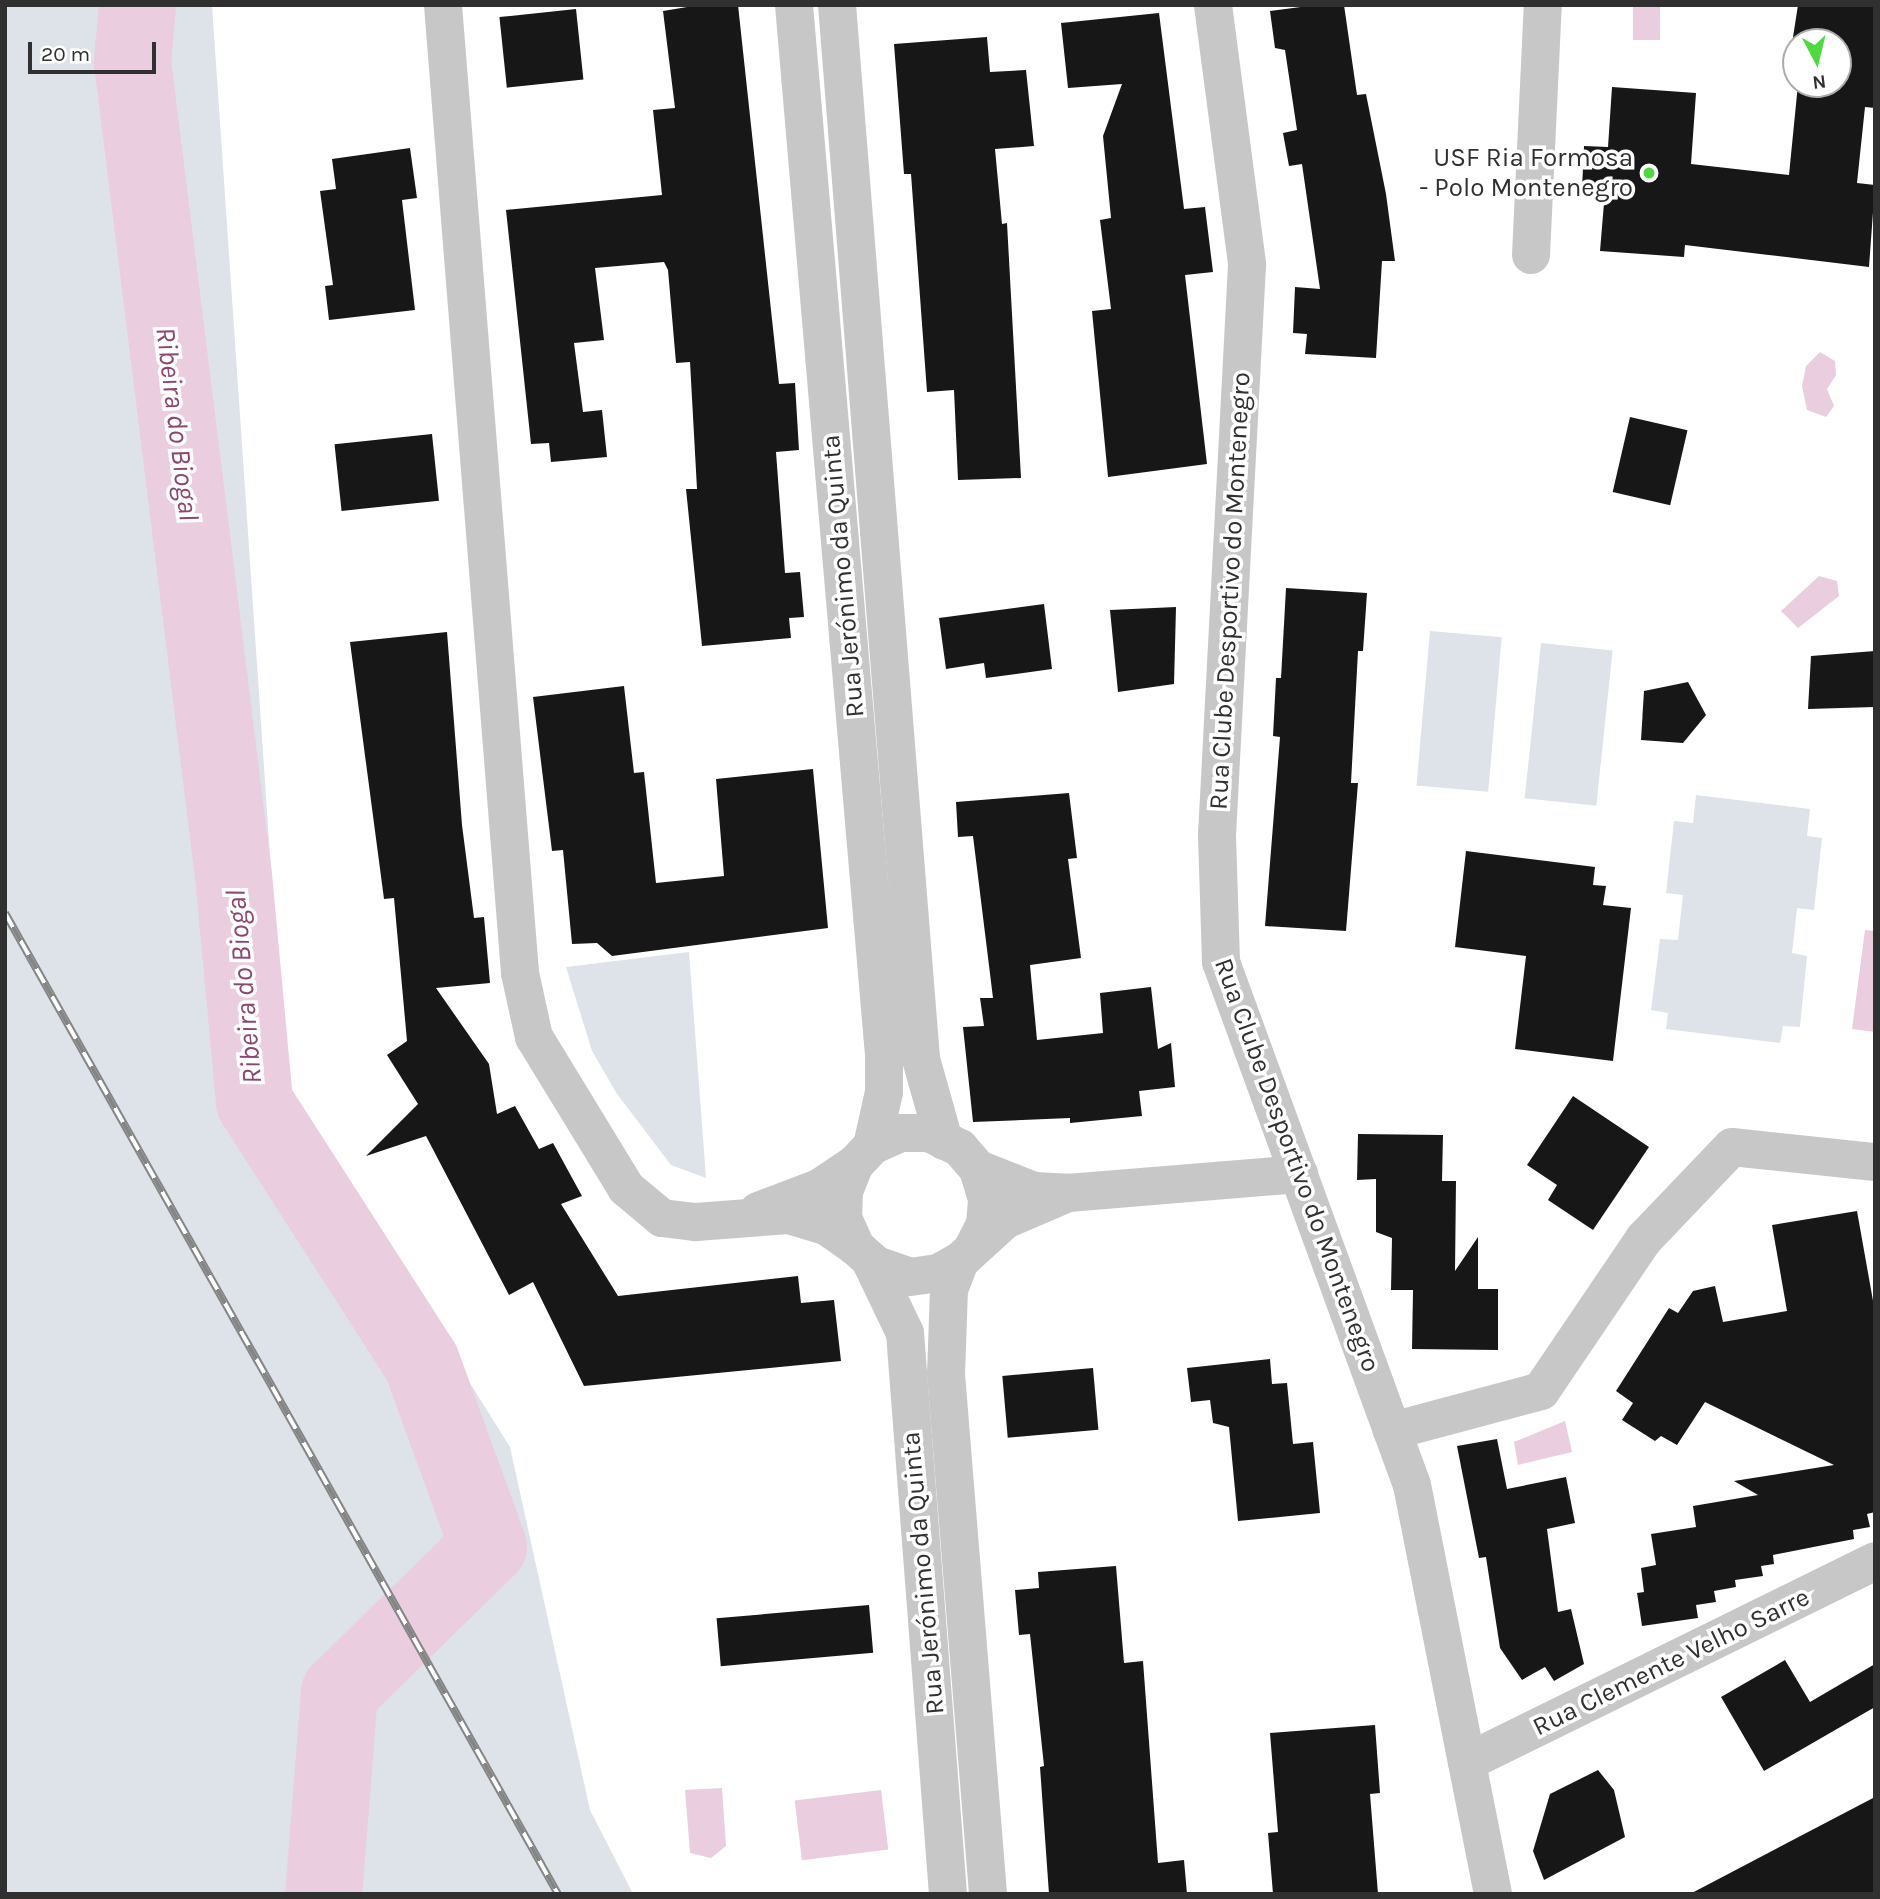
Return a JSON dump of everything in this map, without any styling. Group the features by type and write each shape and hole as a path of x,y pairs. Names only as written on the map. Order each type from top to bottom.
{"street":[{"path":"443,5 520,973 534,1037 626,1188 662,1219 696,1222 749,1214 819,1188 864,1155 901,1133 929,1133 960,1148 978,1169 1034,1191 1068,1193 1298,1174"},
{"name":"Rua Jerónimo da Quinta","path":"794,5 884,1055 884,1092 864,1155 844,1191 843,1218 905,1333 948,1894"},
{"name":"Rua Jerónimo da Quinta","path":"836,5 921,1059 944,1141"},
{"name":"Rua Clube Desportivo do Montenegro","path":"1213,5 1247,265 1216,910 1222,962 1412,1485 1493,1894"},
{"path":"1531,255 1543,5"},
{"path":"1392,1432 1541,1391 1644,1239 1732,1147 1875,1162"},
{"name":"Rua Jerónimo da Quinta","path":"978,1169 987,1199 985,1224 949,1289 946,1374 988,1894"},
{"path":"749,1214 802,1219 826,1226 863,1253 910,1277 938,1273 1029,1206 1068,1193"},
{"name":"Rua Clemente Velho Sarre","path":"1467,1762 1875,1561"}],"shaded area":[{"path":"5,5 212,5 286,1089 510,1447 590,1810 633,1894 5,1894"},
{"path":"1633,5 1660,5 1660,40 1633,40"},
{"path":"1820,352 1835,361 1836,375 1827,389 1834,406 1826,417 1807,410 1802,386 1806,366"},
{"path":"1819,576 1837,581 1839,596 1798,628 1781,611"},
{"path":"1430,631 1502,637 1488,792 1416,785"},
{"path":"1541,643 1613,651 1596,806 1525,798"},
{"path":"1696,795 1810,809 1807,836 1822,838 1814,910 1797,908 1792,953 1807,956 1800,1027 1783,1026 1780,1043 1666,1029 1668,1013 1651,1010 1660,939 1678,940 1683,895 1666,893 1674,821 1693,823"},
{"path":"1865,930 1875,931 1875,1032 1852,1029"},
{"path":"689,952 706,1178 671,1165 617,1094 592,1051 566,967"},
{"path":"1565,1421 1572,1452 1518,1465 1514,1442"},
{"path":"722,1788 726,1846 711,1858 690,1853 685,1790"},
{"path":"881,1790 888,1850 802,1860 795,1801"}],"building":[{"path":"699,5 738,5 779,384 795,383 799,450 776,452 785,573 800,572 804,617 789,618 791,638 702,646 686,489 697,489 690,362 676,363 668,270 664,262 595,268 604,340 574,343 583,412 602,410 607,457 551,462 549,443 531,444 506,210 662,195 653,110 675,108 663,11"},
{"path":"1316,5 1344,5 1357,95 1366,94 1386,194 1395,261 1382,261 1376,358 1305,354 1307,334 1293,333 1295,287 1320,289 1302,164 1289,166 1283,133 1297,130 1285,50 1275,48 1270,11"},
{"path":"1798,5 1875,5 1875,108 1865,107 1857,183 1875,185 1869,267 1685,245 1684,257 1600,251 1605,191 1582,189 1584,146 1608,147 1612,87 1696,93 1691,164 1789,175 1797,98 1852,98 1852,28 1794,28"},
{"path":"576,9 583,80 507,88 499,17"},
{"path":"1159,13 1184,209 1205,207 1213,272 1185,275 1207,464 1108,477 1092,311 1111,309 1100,220 1111,218 1103,136 1122,84 1068,88 1061,23"},
{"path":"987,37 990,72 1026,70 1034,146 995,149 1002,224 1007,223 1021,478 958,480 954,390 927,392 911,174 904,174 894,44"},
{"path":"410,148 417,198 402,200 415,310 329,320 325,286 333,285 320,191 336,189 332,159"},
{"path":"1630,417 1687,430 1670,505 1613,492"},
{"path":"432,434 439,501 342,511 335,444"},
{"path":"1286,588 1367,593 1363,651 1358,651 1351,783 1358,783 1346,931 1265,926 1280,737 1273,736 1276,678 1281,678"},
{"path":"1044,604 1052,669 986,678 984,663 946,669 939,618"},
{"path":"1176,607 1174,684 1118,692 1110,610"},
{"path":"447,632 462,825 474,918 484,917 490,983 436,988 489,1064 497,1114 515,1106 539,1149 553,1143 582,1196 561,1204 618,1296 798,1276 801,1303 834,1300 841,1361 584,1386 533,1282 509,1295 426,1136 366,1156 418,1104 387,1055 407,1041 394,898 384,899 350,642"},
{"path":"1875,651 1875,707 1808,709 1811,656"},
{"path":"1688,682 1706,715 1683,743 1641,740 1644,691"},
{"path":"624,686 634,773 644,772 656,883 724,876 716,779 813,769 828,928 612,956 597,943 572,944 563,850 552,851 533,697"},
{"path":"1069,793 1077,858 1068,859 1081,958 1030,965 1037,1040 1103,1033 1100,993 1151,987 1158,1049 1171,1043 1175,1087 1139,1091 1142,1116 1070,1123 1070,1118 973,1122 963,1027 984,1026 980,998 993,998 973,836 958,837 956,802"},
{"path":"1466,851 1595,867 1593,885 1606,886 1603,905 1631,908 1613,1061 1515,1049 1526,956 1455,947"},
{"path":"1573,1096 1649,1147 1593,1230 1548,1200 1557,1185 1527,1165"},
{"path":"1358,1134 1443,1135 1442,1181 1456,1181 1455,1271 1478,1237 1478,1289 1498,1289 1498,1350 1412,1349 1413,1290 1391,1290 1392,1238 1376,1232 1376,1179 1357,1180"},
{"path":"1857,1211 1875,1312 1875,1512 1867,1514 1870,1527 1853,1530 1854,1539 1773,1555 1774,1564 1761,1566 1763,1576 1735,1580 1736,1587 1714,1591 1716,1602 1696,1605 1698,1618 1642,1626 1637,1593 1644,1592 1641,1568 1656,1565 1651,1534 1696,1527 1693,1506 1758,1495 1734,1481 1834,1465 1705,1402 1677,1445 1661,1436 1655,1441 1622,1420 1633,1403 1616,1391 1669,1308 1678,1313 1693,1291 1715,1286 1723,1322 1787,1311 1772,1225"},
{"path":"1270,1359 1272,1384 1287,1383 1293,1444 1313,1442 1320,1513 1238,1521 1229,1427 1213,1423 1210,1400 1191,1402 1187,1368"},
{"path":"1093,1368 1098,1430 1008,1438 1002,1376"},
{"path":"1497,1439 1507,1489 1566,1477 1575,1523 1547,1529 1558,1612 1571,1609 1584,1664 1554,1681 1545,1667 1522,1680 1500,1648 1486,1557 1479,1558 1457,1446"},
{"path":"1116,1566 1124,1663 1143,1661 1158,1863 1184,1860 1187,1894 1049,1894 1040,1767 1044,1766 1030,1634 1019,1635 1015,1590 1039,1588 1038,1572"},
{"path":"869,1605 873,1653 721,1666 717,1618"},
{"path":"1785,1660 1810,1702 1875,1664 1875,1707 1764,1771 1721,1697"},
{"path":"1375,1725 1380,1793 1370,1794 1378,1894 1273,1894 1268,1833 1278,1832 1270,1733"},
{"path":"1598,1770 1614,1790 1625,1837 1544,1880 1533,1851 1550,1794"},
{"path":"1875,1797 1875,1894 1690,1894"}],"waterway":[{"name":"Ribeira do Biogal","path":"137,5 132,61 233,875 254,1102 421,1362 488,1546 339,1692 323,1894"}],"railway":[{"path":"5,913 558,1894"}],"place":[{"name":"USF Ria Formosa - Polo Montenegro","path":"1649,173"}]}
